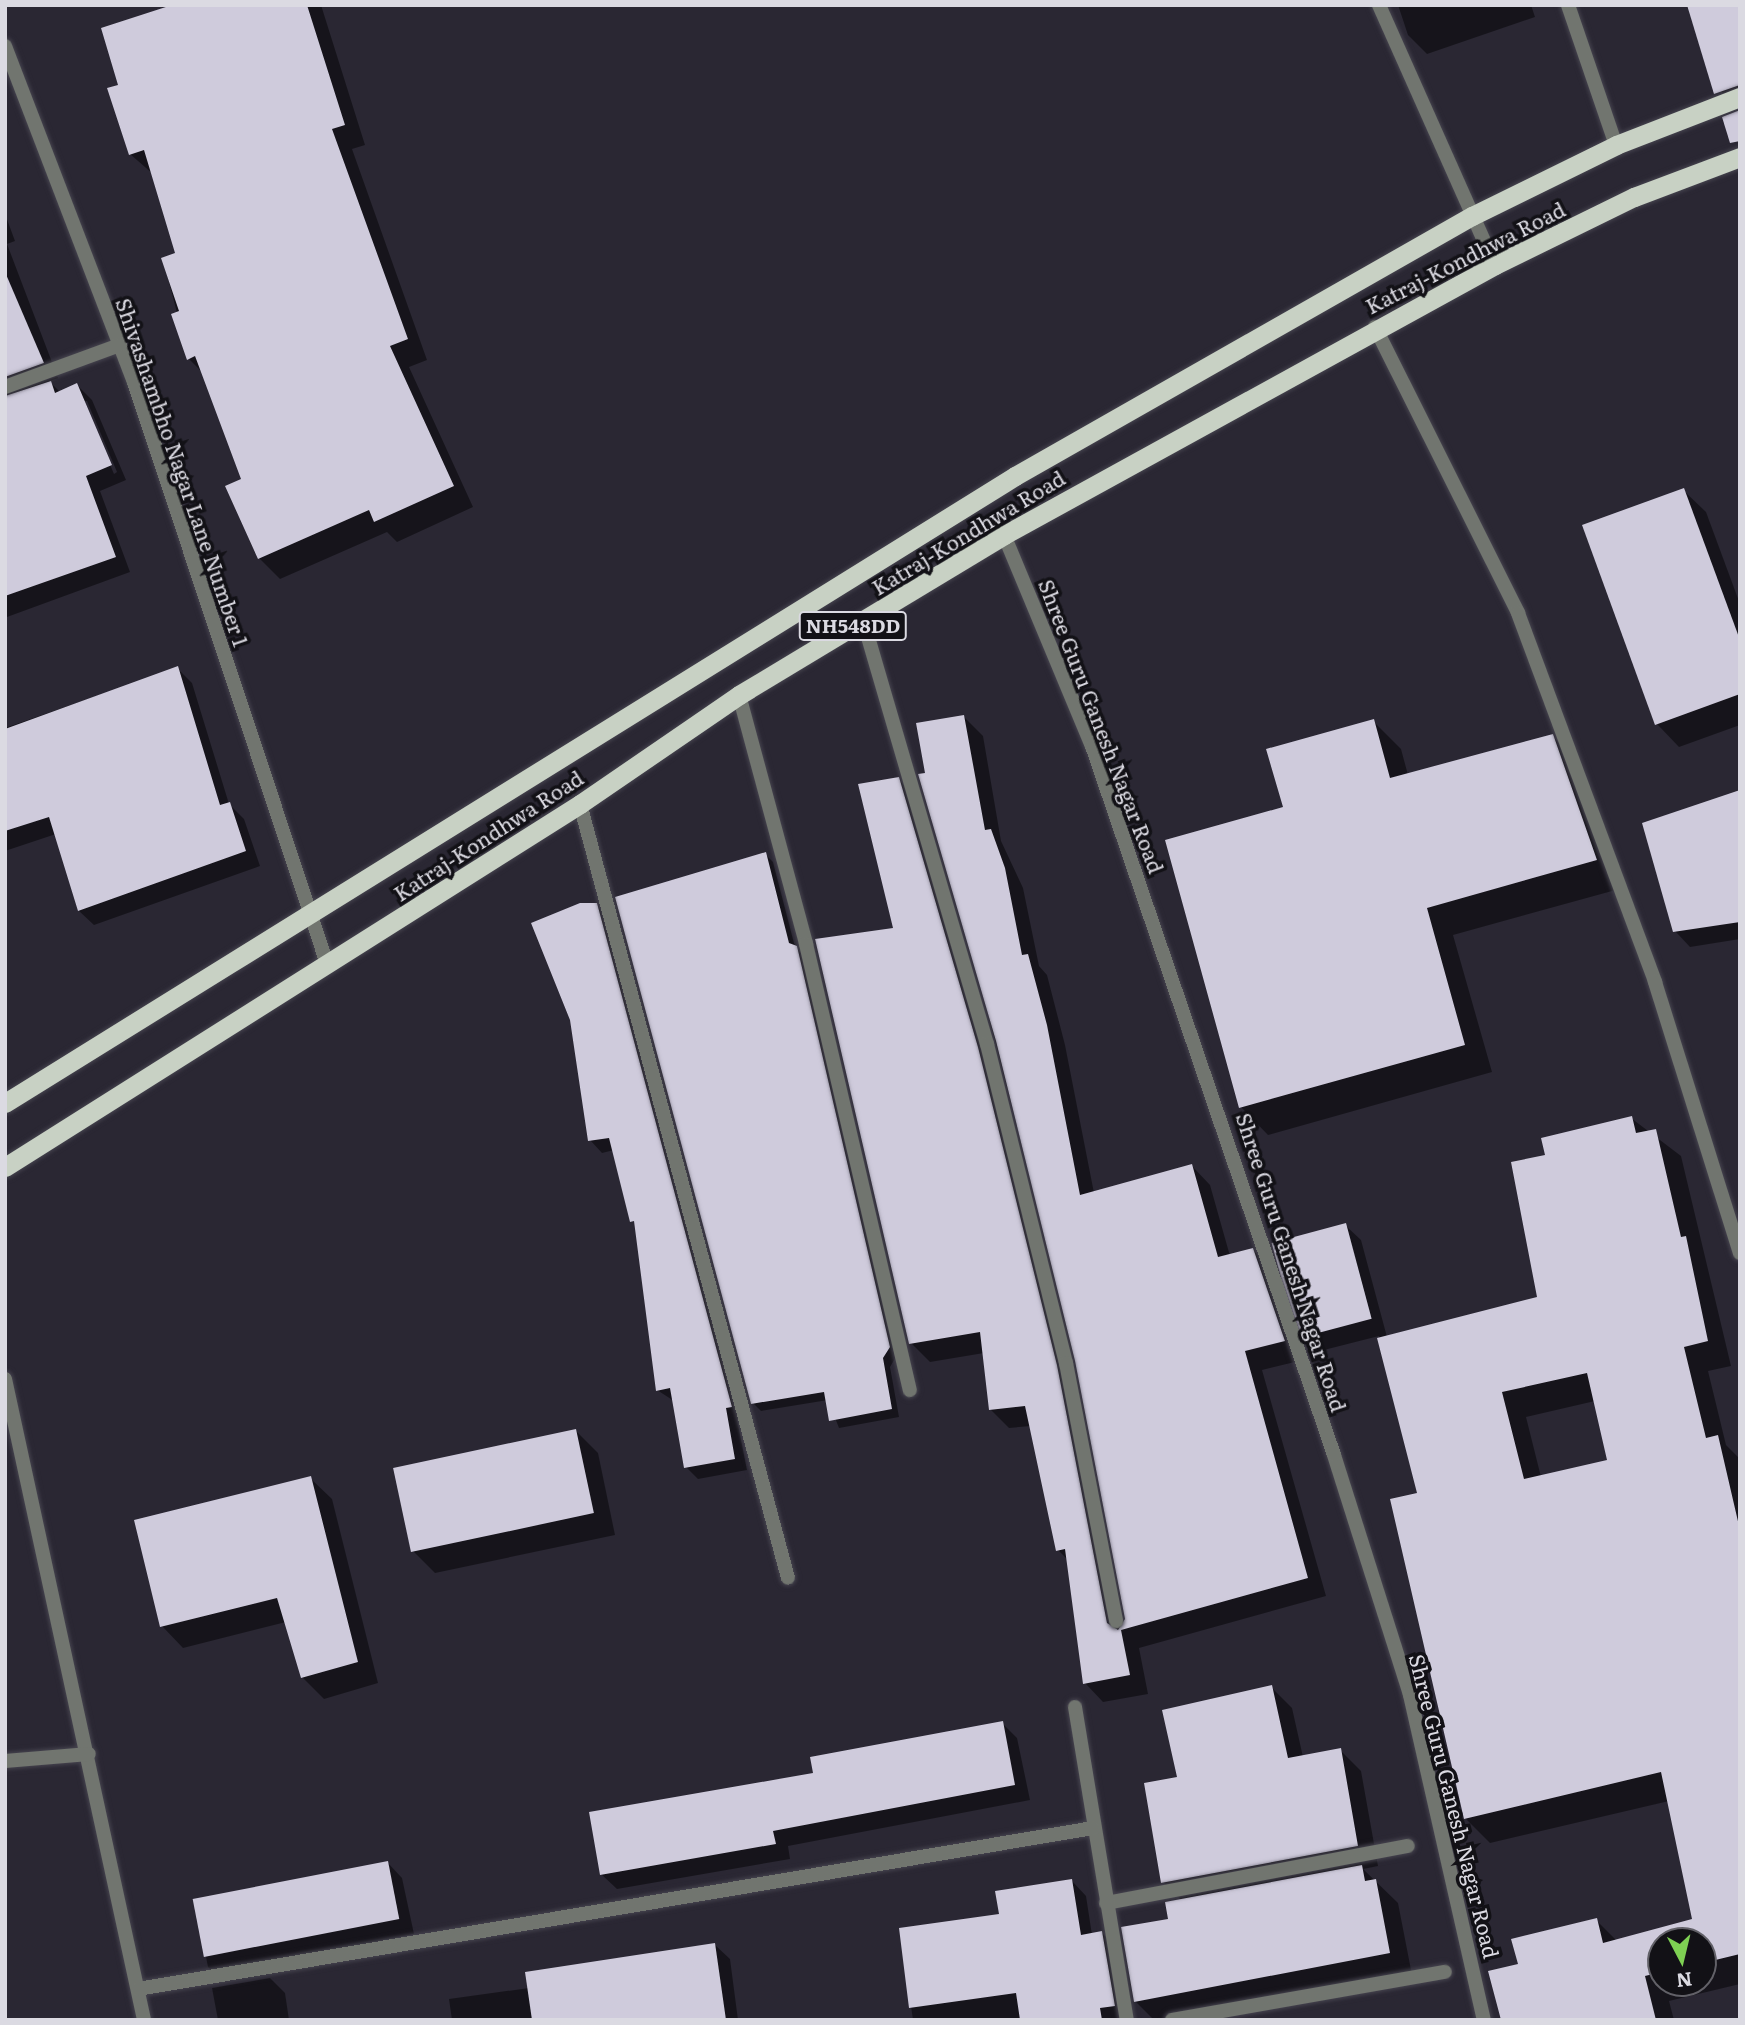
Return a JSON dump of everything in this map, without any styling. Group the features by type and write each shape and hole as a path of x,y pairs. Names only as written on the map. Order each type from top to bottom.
{"highway":[{"name":"Katraj-Kondhwa Road","path":"5,1103 1015,477 1472,216 1616,145 1740,97"},
{"name":"Katraj-Kondhwa Road","path":"5,1167 580,804 739,695 1004,534 1375,327 1495,265 1634,197 1740,157"}],"street":[{"path":"1379,5 1495,265"},
{"path":"1568,5 1616,145"},
{"name":"Shivashambho Nagar Lane Number 1","path":"5,46 120,345 308,916 327,964"},
{"path":"1375,327 1518,613 1655,982 1740,1253"},
{"path":"5,387 120,345"},
{"name":"Shree Guru Ganesh Nagar Road","path":"1004,534 1097,759 1334,1455 1410,1695 1483,2020"},
{"path":"863,620 987,1044 1066,1363 1116,1621"},
{"path":"739,695 910,1390"},
{"path":"580,804 788,1578"},
{"path":"5,1379 89,1754 144,2020"},
{"path":"1075,1707 1126,2020"},
{"path":"5,1761 89,1754"},
{"path":"138,1989 1093,1828"},
{"path":"1106,1903 1408,1846"},
{"path":"1172,2020 1445,1972"}],"building":[{"path":"172,5 307,5 345,125 332,129 408,339 390,346 454,486 374,522 369,510 258,559 225,486 241,479 195,356 187,360 171,314 179,311 161,258 175,253 144,150 129,155 107,88 118,85 101,28"},
{"path":"1687,5 1740,5 1740,85 1714,94"},
{"path":"1740,110 1740,141 1730,143 1722,117"},
{"path":"5,272 44,363 5,377"},
{"path":"51,381 55,393 77,383 112,465 86,476 116,557 5,596 5,396"},
{"path":"1684,488 1740,640 1740,694 1655,725 1582,525"},
{"path":"178,666 220,805 230,802 246,851 78,911 49,817 5,831 5,729"},
{"path":"964,715 985,830 991,829 1005,868 1022,955 1028,954 1047,1025 1080,1195 1192,1164 1218,1257 1253,1248 1285,1341 1245,1351 1308,1578 1121,1630 1130,1675 1083,1684 1065,1549 1056,1551 1025,1406 989,1410 980,1332 909,1344 815,939 893,928 858,784 899,777 978,1047 1057,1365 1107,1623 1118,1630 1125,1619 1075,1361 996,1041 918,774 925,773 916,723"},
{"path":"1374,719 1390,778 1553,734 1597,860 1427,908 1465,1045 1239,1108 1165,840 1283,807 1266,749"},
{"path":"1740,790 1740,922 1673,932 1642,823"},
{"path":"766,852 789,943 797,946 890,1347 883,1358 892,1409 829,1421 824,1392 751,1404 615,897"},
{"path":"580,903 597,903 732,1407 726,1408 735,1459 684,1468 670,1388 656,1391 634,1221 630,1222 609,1138 588,1141 570,1020 531,923"},
{"path":"1632,1116 1636,1133 1656,1129 1681,1237 1686,1236 1708,1341 1684,1347 1706,1438 1718,1435 1740,1530 1740,1954 1717,1960 1717,1927 1662,1927 1692,1919 1661,1772 1464,1819 1390,1499 1417,1493 1377,1338 1537,1297 1511,1162 1545,1155 1541,1138","holes":["1587,1373 1607,1460 1524,1479 1502,1392"]},
{"path":"1346,1223 1372,1319 1297,1339 1272,1243"},
{"path":"576,1429 594,1513 411,1552 393,1468"},
{"path":"311,1476 358,1662 301,1678 277,1598 160,1627 134,1520"},
{"path":"1272,1685 1288,1758 1341,1748 1358,1846 1161,1883 1144,1783 1177,1777 1162,1710"},
{"path":"1003,1721 1015,1785 773,1831 776,1844 600,1875 589,1812 813,1773 810,1757"},
{"path":"388,1861 399,1919 204,1957 193,1899"},
{"path":"1362,1865 1365,1881 1376,1879 1390,1953 1134,2002 1121,1927 1168,1919 1165,1902"},
{"path":"1072,1879 1081,1935 1102,1931 1115,2006 1100,2008 1102,2020 1020,2020 1016,1993 909,2008 899,1928 999,1914 995,1891"},
{"path":"1597,1918 1603,1943 1647,1931 1647,1997 1650,1997 1656,2020 1501,2020 1488,1971 1518,1964 1511,1939"},
{"path":"715,1943 726,2020 532,2020 525,1972"}]}
